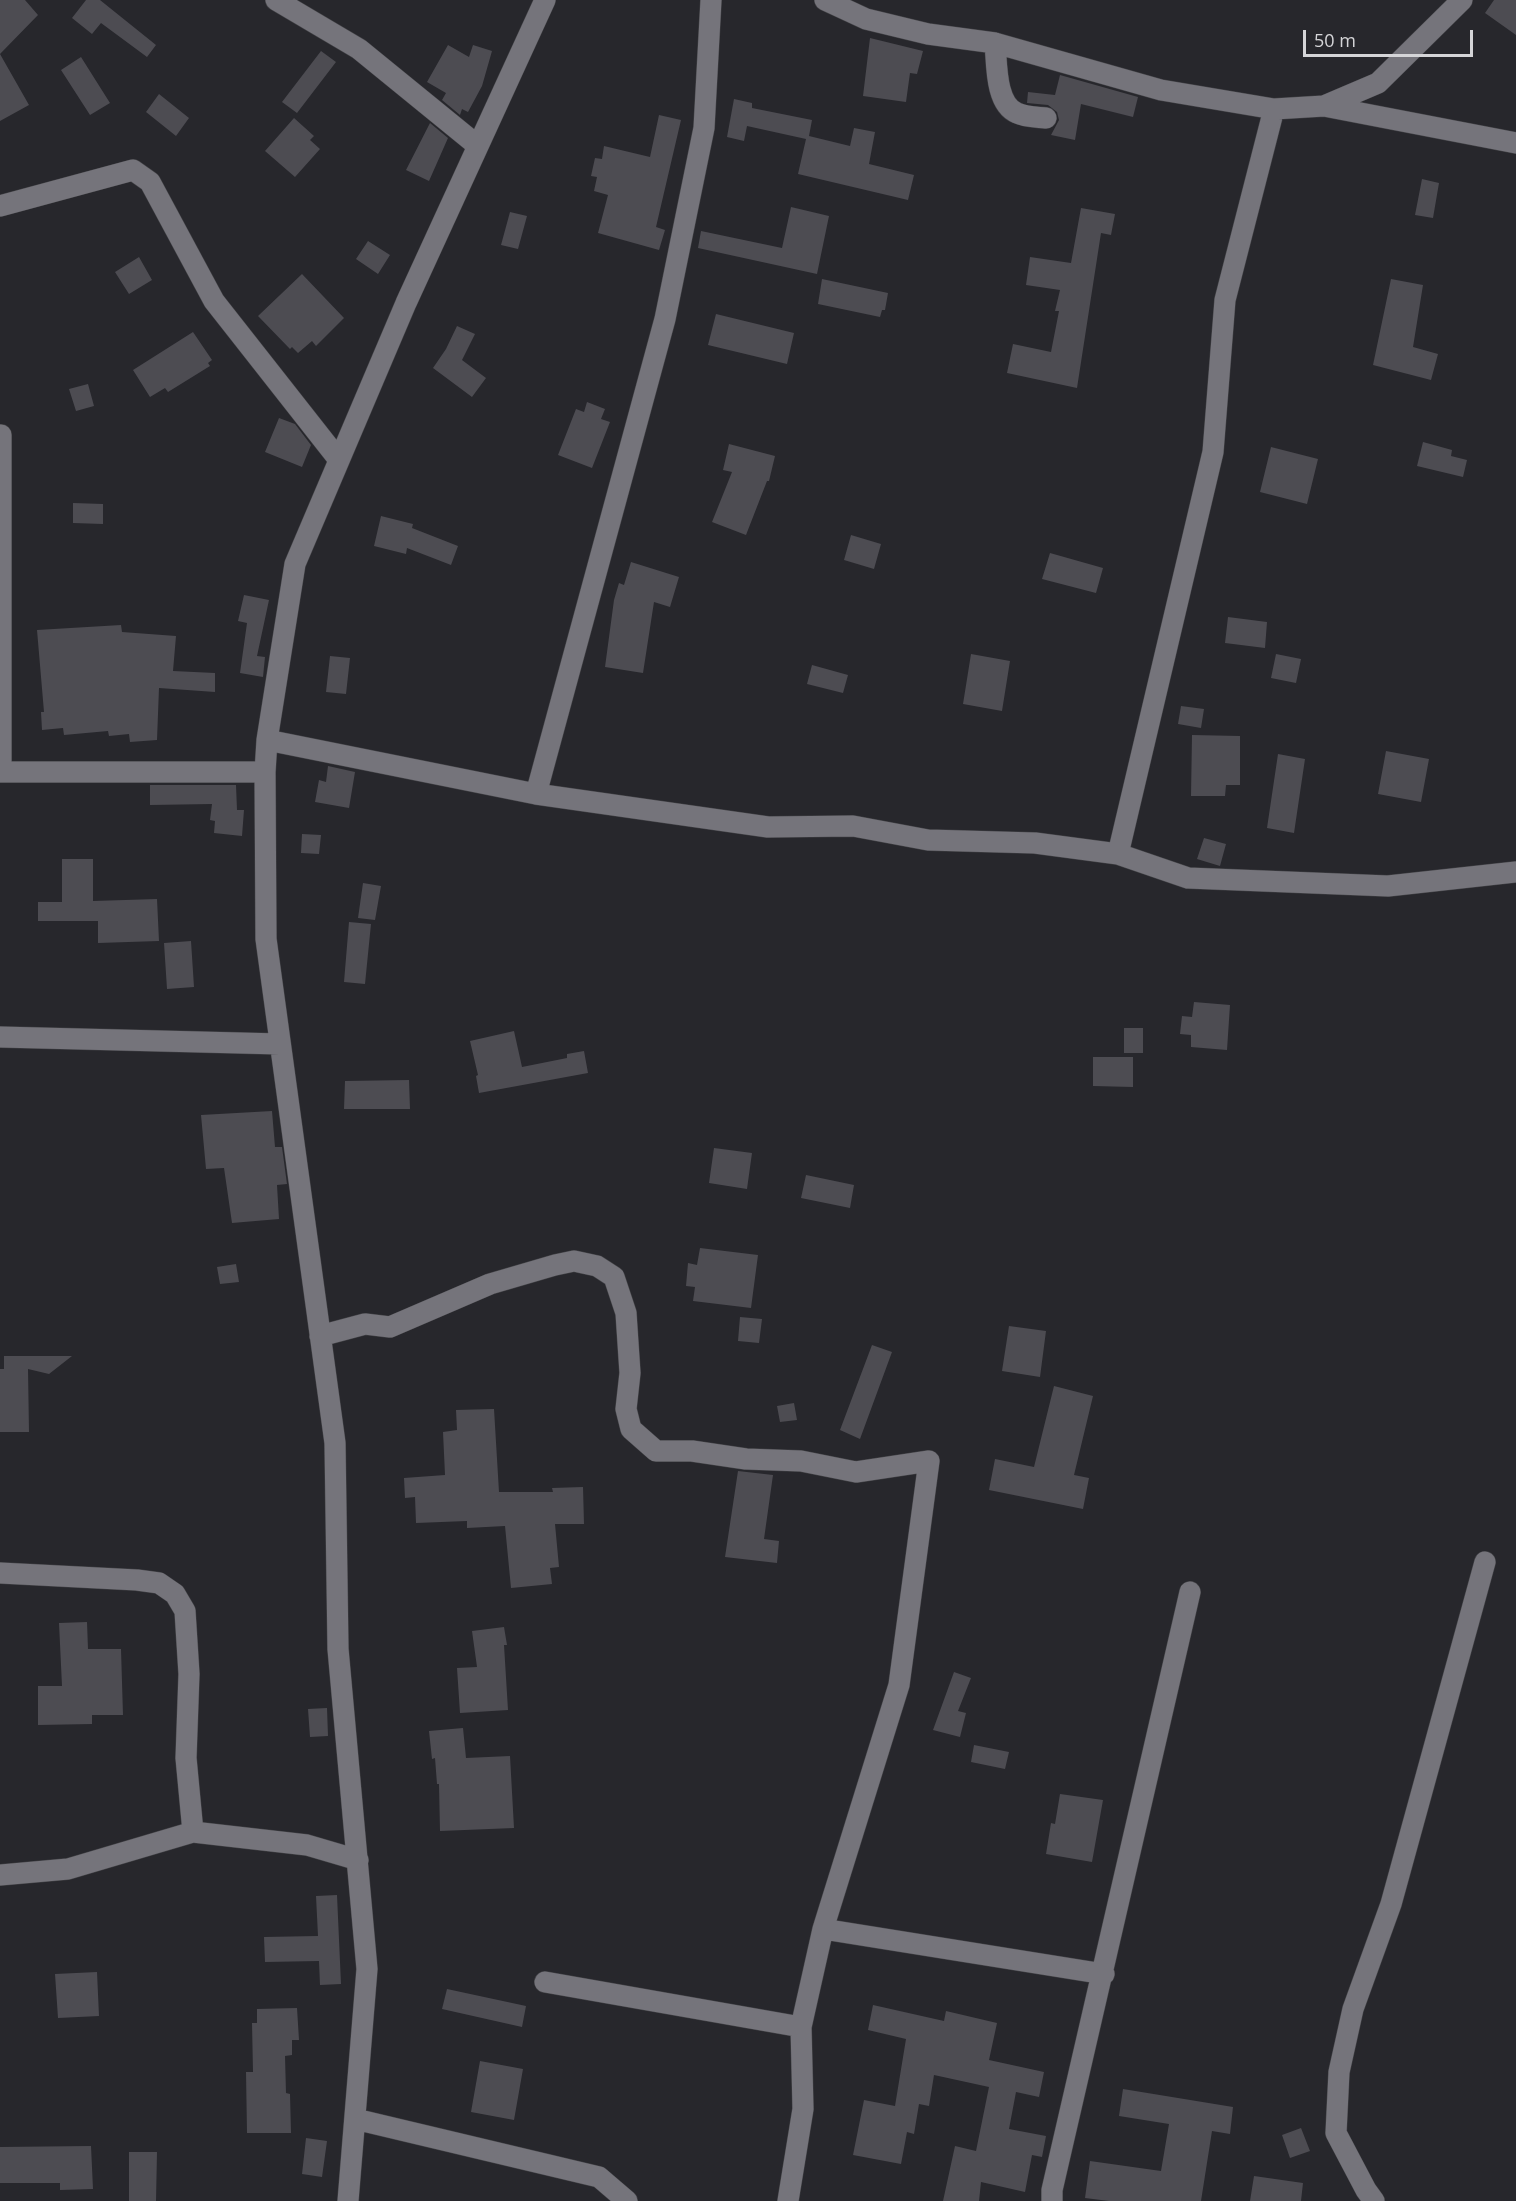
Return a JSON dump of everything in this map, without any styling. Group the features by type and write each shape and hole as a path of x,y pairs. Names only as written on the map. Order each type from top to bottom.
{"street":[{"path":"276,0 359,49 478,146"},
{"path":"348,2201 368,1969 338,1649 335,1443 266,939 265,772 267,740 295,564 406,303 545,0"},
{"path":"536,794 665,319 704,128 711,0"},
{"path":"825,0 866,18 928,34 995,43 1161,90 1274,109 1324,106 1516,143"},
{"path":"1324,106 1378,83 1462,0"},
{"path":"995,43 1003,98 1011,110 1018,114 1046,118"},
{"path":"1118,854 1213,452 1225,300 1274,109"},
{"path":"0,206 133,170 150,182 214,300 339,460"},
{"path":"1,435 0,772 265,772"},
{"path":"267,740 536,794 768,827 853,826 928,840 1035,843 1118,854 1188,878 1388,886 1516,872"},
{"path":"0,1037 280,1044"},
{"path":"320,1336 365,1324 390,1327 490,1284 555,1265 574,1262 597,1266 614,1277 626,1313 630,1373 626,1409 631,1429 656,1450 692,1451 746,1460 801,1461 856,1472 929,1461 899,1685 823,1929 801,2027 803,2109 788,2201"},
{"path":"1374,2201 1336,2133 1340,2072 1353,2009 1391,1904 1485,1562"},
{"path":"0,1573 137,1580 159,1583 175,1594 185,1611 189,1674 186,1758 193,1832"},
{"path":"1052,2201 1052,2190 1104,1974 1190,1592"},
{"path":"0,1875 68,1869 193,1832 307,1845 358,1860"},
{"path":"823,1929 1104,1974"},
{"path":"545,1982 801,2027"},
{"path":"355,2120 599,2177 627,2201"}],"building":[{"path":"0,0 25,0 38,15 0,54"},
{"path":"86,0 100,0 156,45 147,57 101,23 92,34 72,18"},
{"path":"1494,0 1516,0 1516,35 1485,13"},
{"path":"870,38 923,51 917,74 910,73 906,102 863,96"},
{"path":"448,45 469,57 473,45 492,51 482,86 468,112 462,109 460,115 442,100 446,93 427,82"},
{"path":"321,51 336,62 297,113 282,102"},
{"path":"0,54 29,105 0,121"},
{"path":"81,57 110,103 90,115 61,70"},
{"path":"1060,75 1138,97 1133,117 1081,104 1075,140 1051,135 1059,120 1057,112 1048,105 1027,103 1028,92 1055,95"},
{"path":"159,94 189,118 176,136 146,112"},
{"path":"734,99 752,103 752,108 812,120 809,136 850,146 854,128 875,132 869,164 914,175 908,200 798,174 806,139 747,126 744,141 727,137"},
{"path":"659,115 681,120 656,227 665,230 659,250 598,233 608,195 594,191 597,177 591,176 595,158 602,159 604,146 650,157"},
{"path":"294,118 314,136 310,140 320,149 295,177 265,151"},
{"path":"430,123 448,138 429,181 406,170"},
{"path":"1422,179 1439,183 1433,218 1415,215"},
{"path":"791,207 829,216 817,274 698,248 701,231 782,248"},
{"path":"1081,208 1115,214 1111,235 1101,233 1077,388 1007,373 1013,344 1051,352 1059,311 1055,311 1060,290 1026,285 1030,257 1071,263"},
{"path":"510,212 527,216 518,249 501,245"},
{"path":"368,241 390,255 378,274 356,259"},
{"path":"139,257 152,280 129,294 115,272"},
{"path":"302,274 344,318 316,346 312,341 298,353 292,347 290,349 258,316"},
{"path":"822,279 888,293 885,310 882,310 880,317 818,304"},
{"path":"1391,279 1423,285 1413,347 1438,354 1431,380 1373,365"},
{"path":"716,314 794,333 787,364 708,345"},
{"path":"457,326 475,334 462,360 486,378 472,397 433,368 446,349"},
{"path":"193,332 212,360 208,363 210,366 168,392 165,388 150,397 133,370"},
{"path":"88,384 94,406 76,411 69,389"},
{"path":"587,402 605,409 601,419 610,422 592,468 558,455 576,409 584,412"},
{"path":"279,418 295,424 311,445 302,467 265,452"},
{"path":"1423,442 1452,450 1451,456 1467,460 1463,477 1417,466"},
{"path":"729,444 775,456 769,481 767,481 746,535 712,522 732,472 723,470"},
{"path":"1271,447 1318,459 1307,504 1260,492"},
{"path":"73,503 103,504 103,524 73,523"},
{"path":"381,516 413,524 412,528 458,546 451,565 407,548 406,554 374,546"},
{"path":"851,535 881,544 874,569 844,560"},
{"path":"1050,553 1103,568 1096,593 1042,579"},
{"path":"631,562 679,577 670,607 654,602 643,673 605,667 614,600 619,583 624,585"},
{"path":"244,595 269,600 257,656 265,657 263,677 240,673 247,623 238,621"},
{"path":"1228,617 1267,622 1265,648 1225,643"},
{"path":"121,625 122,632 176,636 173,671 215,673 215,692 159,688 157,740 130,742 129,734 109,736 108,731 64,735 63,728 42,730 41,712 44,712 37,630"},
{"path":"971,654 1010,661 1002,711 963,704"},
{"path":"1276,654 1301,659 1296,683 1271,678"},
{"path":"330,656 350,658 346,694 326,692"},
{"path":"812,665 848,675 843,693 807,684"},
{"path":"1181,706 1204,709 1201,728 1178,724"},
{"path":"1192,735 1240,736 1240,785 1226,785 1225,796 1191,796"},
{"path":"1386,751 1429,759 1421,802 1378,794"},
{"path":"1278,754 1305,759 1294,833 1267,828"},
{"path":"328,766 355,772 349,808 315,802 319,780 326,782"},
{"path":"150,785 236,785 237,810 244,810 242,836 214,833 215,821 210,820 212,804 150,805"},
{"path":"302,834 321,835 319,854 301,853"},
{"path":"1204,838 1226,844 1220,866 1197,859"},
{"path":"62,859 93,859 93,901 157,899 159,941 98,943 98,921 38,921 38,902 62,902"},
{"path":"363,883 381,886 375,920 358,918"},
{"path":"349,922 371,924 365,984 344,982"},
{"path":"191,941 194,987 167,989 164,943"},
{"path":"1194,1002 1230,1005 1227,1050 1191,1047 1191,1035 1180,1034 1182,1016 1192,1017"},
{"path":"1124,1028 1143,1028 1143,1053 1124,1053"},
{"path":"514,1031 522,1067 567,1058 567,1054 584,1051 588,1073 479,1093 476,1076 478,1075 470,1041"},
{"path":"1093,1057 1133,1057 1133,1087 1093,1086"},
{"path":"409,1080 410,1109 344,1109 345,1081"},
{"path":"272,1111 275,1147 282,1147 287,1184 277,1185 279,1219 232,1223 224,1168 206,1169 201,1115"},
{"path":"714,1148 752,1153 747,1189 709,1183"},
{"path":"806,1175 854,1185 850,1208 801,1198"},
{"path":"700,1248 758,1255 751,1308 693,1301 695,1287 686,1286 688,1263 697,1265"},
{"path":"236,1264 239,1282 220,1284 217,1267"},
{"path":"740,1317 762,1319 759,1343 738,1341"},
{"path":"1009,1326 1046,1331 1040,1377 1002,1371"},
{"path":"872,1345 892,1352 860,1439 840,1430"},
{"path":"4,1356 72,1356 49,1374 28,1369 29,1432 0,1432 0,1369 4,1369"},
{"path":"1054,1386 1093,1396 1074,1475 1089,1478 1083,1509 989,1490 995,1459 1034,1467"},
{"path":"794,1403 797,1420 780,1422 777,1406"},
{"path":"494,1409 499,1492 553,1492 552,1488 583,1487 584,1524 555,1524 559,1567 550,1568 552,1584 511,1588 505,1526 467,1528 467,1521 416,1523 415,1497 405,1498 404,1478 445,1475 443,1432 457,1430 456,1410"},
{"path":"738,1471 773,1475 764,1539 779,1541 777,1563 725,1557"},
{"path":"87,1622 88,1649 121,1649 123,1715 92,1715 92,1724 38,1725 38,1686 62,1686 59,1623"},
{"path":"504,1627 507,1645 504,1645 508,1710 460,1713 457,1668 477,1667 472,1631"},
{"path":"954,1672 971,1678 958,1711 966,1713 960,1737 933,1730"},
{"path":"327,1708 328,1736 310,1737 308,1709"},
{"path":"463,1728 466,1758 510,1756 514,1828 440,1831 439,1784 437,1784 435,1758 432,1759 429,1731"},
{"path":"974,1745 1009,1752 1005,1769 971,1762"},
{"path":"1060,1794 1103,1800 1092,1862 1046,1854 1051,1823 1055,1824"},
{"path":"337,1895 341,1984 320,1985 319,1961 265,1962 264,1937 318,1936 316,1896"},
{"path":"97,1972 99,2016 58,2018 55,1974"},
{"path":"447,1989 526,2006 522,2027 442,2009"},
{"path":"873,2005 944,2021 946,2011 997,2023 989,2060 1044,2072 1039,2097 1016,2092 1009,2129 1046,2136 1042,2157 1032,2155 1025,2192 981,2182 979,2201 943,2201 955,2146 976,2151 989,2087 934,2075 929,2106 919,2104 914,2134 907,2132 901,2164 853,2155 864,2100 895,2106 906,2039 868,2030"},
{"path":"297,2008 299,2040 292,2040 292,2055 285,2056 286,2093 290,2094 291,2133 247,2133 246,2072 253,2072 252,2023 257,2023 257,2009"},
{"path":"480,2061 523,2069 514,2120 471,2112"},
{"path":"1123,2089 1233,2107 1230,2134 1212,2131 1201,2201 1109,2201 1085,2198 1090,2161 1161,2171 1169,2124 1119,2116"},
{"path":"1301,2128 1310,2151 1290,2158 1282,2135"},
{"path":"306,2138 327,2141 322,2177 302,2174"},
{"path":"91,2146 93,2189 60,2190 60,2183 0,2183 0,2147"},
{"path":"129,2152 157,2152 156,2201 129,2201"},
{"path":"1254,2176 1303,2183 1301,2201 1250,2201"}]}
